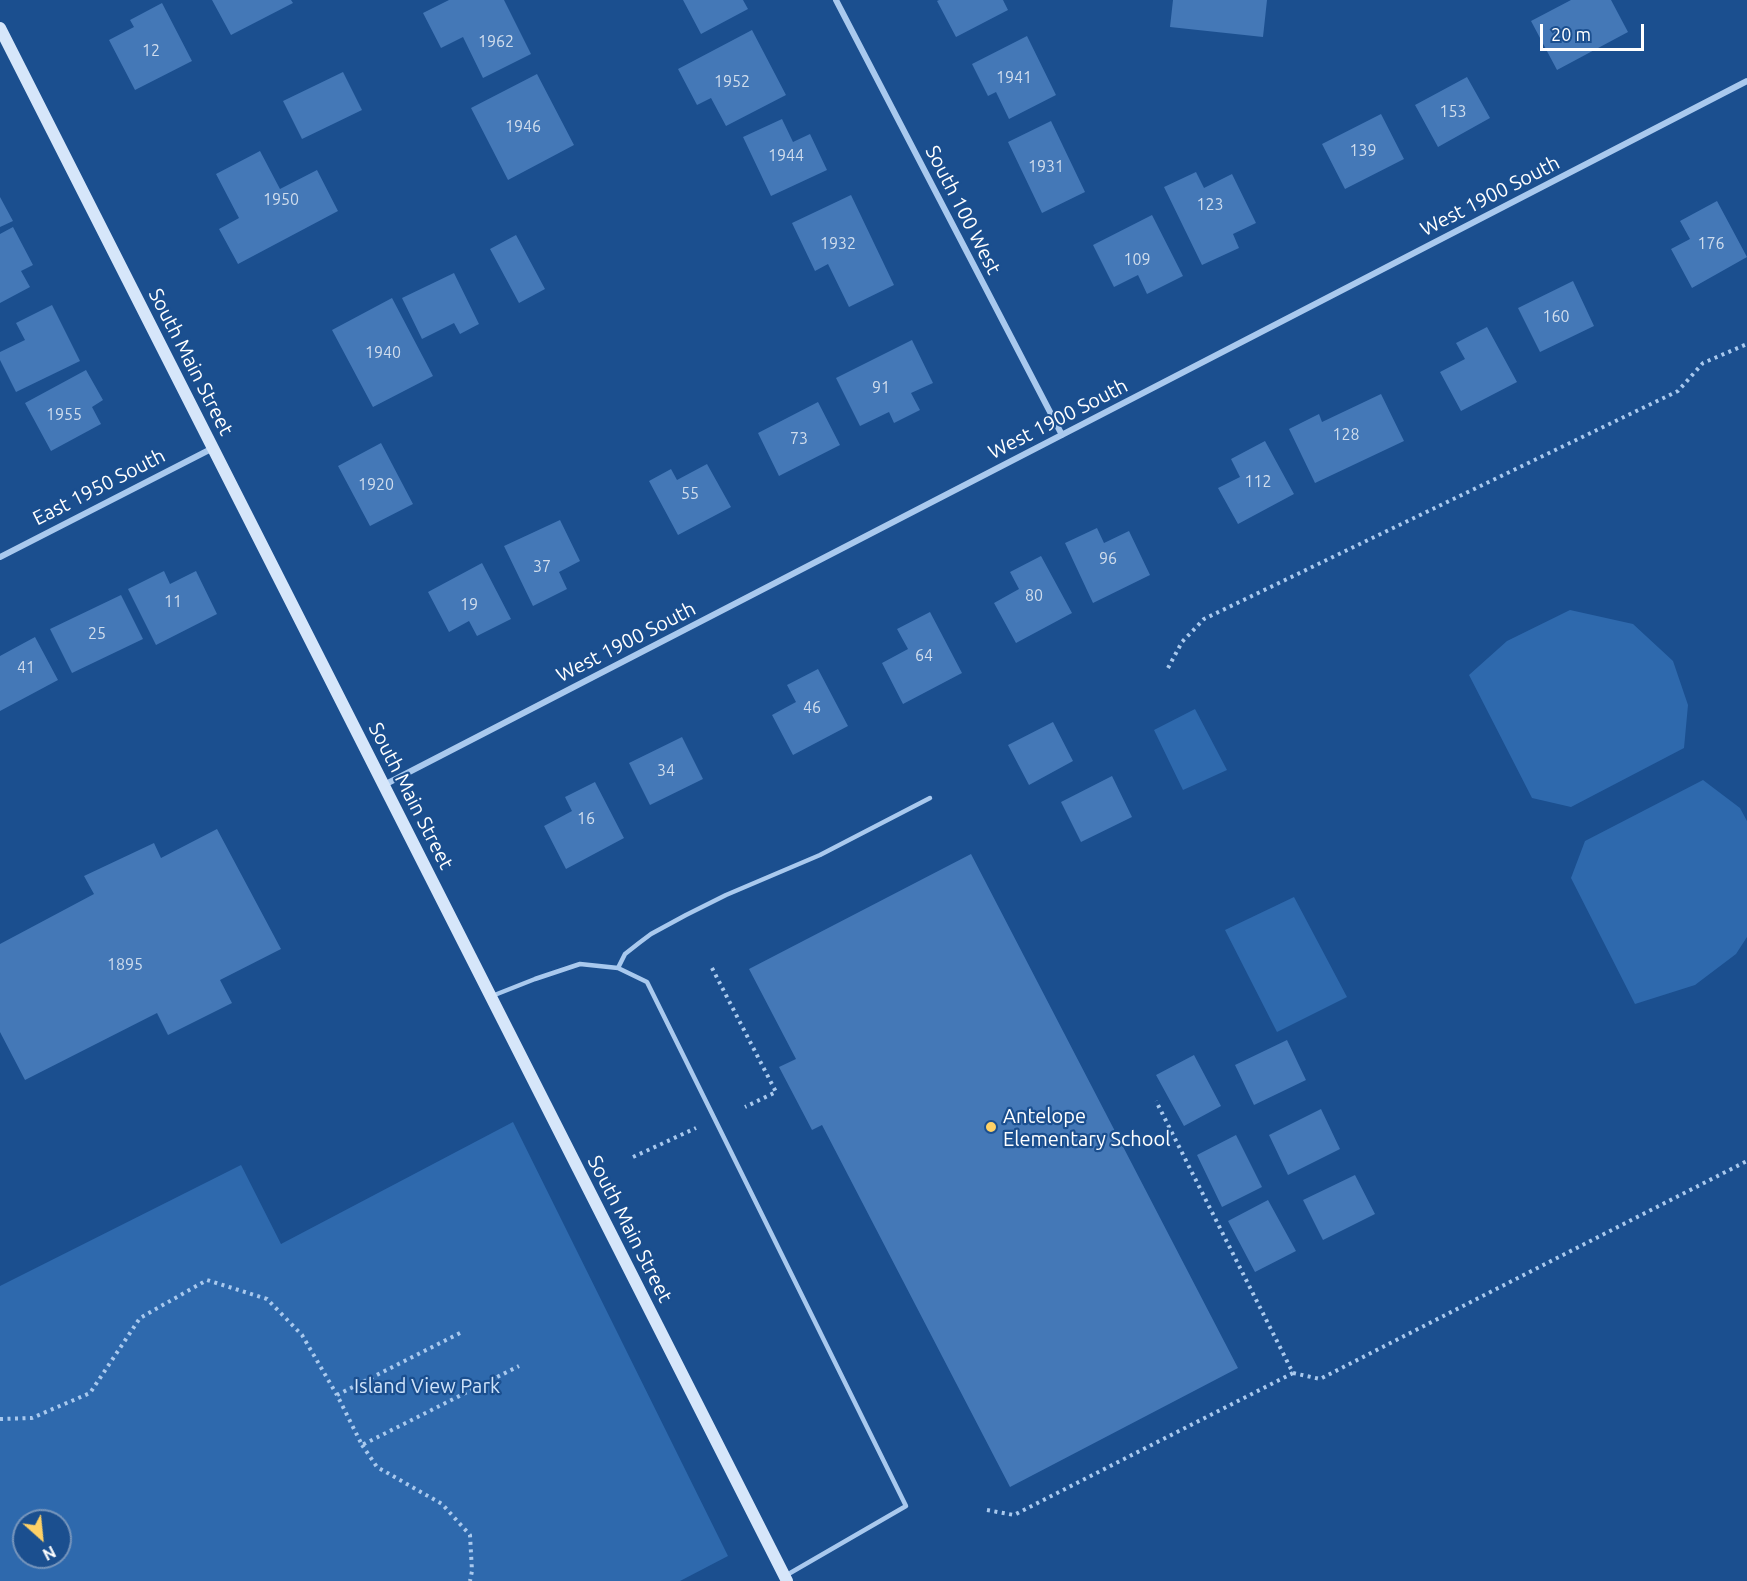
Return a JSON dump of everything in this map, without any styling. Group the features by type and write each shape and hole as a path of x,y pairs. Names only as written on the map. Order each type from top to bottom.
{"street":[{"name":"South 100 West","path":"836,0 1062,435"},
{"name":"South Main Street","path":"0,28 384,785 782,1579"},
{"name":"West 1900 South","path":"384,785 1747,81"},
{"name":"East 1950 South","path":"0,557 214,448"}],"lane":[{"path":"618,968 626,954 651,934 726,895 820,855 930,798"},
{"path":"490,996 580,964 618,968 647,982 906,1506 782,1579"}],"path":[{"path":"1168,668 1182,642 1204,619 1678,391 1703,363 1747,344"},
{"path":"712,968 777,1092 745,1107"},
{"path":"1156,1101 1293,1373"},
{"path":"633,1157 696,1128"},
{"path":"987,1510 1014,1515 1293,1373 1320,1379 1747,1161"},
{"path":"0,1419 33,1418 90,1393 140,1318 207,1280 267,1299 302,1335 337,1395 362,1445 377,1467 442,1504 470,1535 472,1571 470,1581"},
{"path":"337,1395 460,1333"},
{"path":"362,1445 519,1366"}],"green space":[{"path":"1570,610 1633,624 1673,661 1688,705 1684,748 1571,807 1532,798 1469,675 1507,641"},
{"path":"1195,709 1227,770 1183,790 1154,730"},
{"path":"1703,780 1740,808 1747,821 1747,937 1736,954 1695,985 1635,1004 1571,878 1585,841"},
{"path":"1294,897 1347,997 1277,1032 1225,930"},
{"name":"Island View Park","path":"513,1122 728,1556 680,1581 0,1581 0,1286 241,1165 281,1244"}],"building":[{"path":"212,0 291,0 293,3 231,35"},
{"path":"449,0 504,0 531,54 483,78 463,37 441,48 423,13"},
{"path":"683,0 743,0 748,9 701,34"},
{"path":"1003,0 1008,10 956,37 937,1"},
{"path":"1173,0 1267,0 1263,37 1170,27"},
{"path":"1571,0 1611,0 1628,32 1557,70 1531,21"},
{"path":"162,3 192,61 135,90 109,40 134,27 130,20"},
{"path":"752,30 786,95 726,126 711,98 697,105 678,69"},
{"path":"1027,36 1056,95 1009,119 996,92 988,96 972,64"},
{"path":"343,72 362,110 302,139 283,101"},
{"path":"537,74 574,145 508,180 471,108"},
{"path":"1467,77 1490,118 1438,147 1415,105"},
{"path":"1381,114 1404,159 1345,189 1322,144"},
{"path":"782,119 793,142 810,134 827,170 771,196 743,137"},
{"path":"1051,121 1085,192 1042,213 1008,142"},
{"path":"260,151 280,189 317,170 338,211 238,264 219,229 239,218 216,174"},
{"path":"1196,172 1204,188 1232,174 1256,223 1233,234 1239,248 1202,265 1164,187"},
{"path":"851,195 894,285 849,307 828,264 815,271 792,223"},
{"path":"0,197 13,221 0,227"},
{"path":"1717,201 1747,257 1692,288 1671,249 1690,239 1680,221"},
{"path":"1152,215 1183,276 1147,294 1138,275 1114,287 1093,245"},
{"path":"13,227 33,265 21,271 30,287 0,303 0,234"},
{"path":"516,235 545,289 519,303 490,249"},
{"path":"454,273 479,324 460,334 454,323 422,339 402,298"},
{"path":"1573,281 1594,326 1540,352 1518,308"},
{"path":"392,298 433,376 373,407 332,330"},
{"path":"52,305 80,361 16,392 0,360 0,352 25,340 16,323"},
{"path":"1487,327 1517,382 1461,411 1440,372 1465,359 1456,343"},
{"path":"912,340 933,383 911,393 920,410 894,423 889,412 860,426 836,378"},
{"path":"86,370 103,400 92,407 101,424 51,451 25,403"},
{"path":"1381,394 1404,441 1315,483 1289,429 1319,414 1322,422"},
{"path":"818,402 840,445 779,476 758,433"},
{"path":"1265,441 1294,494 1238,524 1218,488 1240,477 1231,459"},
{"path":"381,443 413,504 370,526 338,466"},
{"path":"707,464 731,507 678,535 649,481 671,469 677,480"},
{"path":"560,520 580,561 559,572 567,589 533,606 504,546"},
{"path":"1097,528 1104,543 1129,531 1150,575 1093,603 1065,543"},
{"path":"1041,556 1072,613 1016,643 994,603 1019,589 1010,572"},
{"path":"482,563 511,619 477,636 469,621 449,632 428,592"},
{"path":"164,571 170,584 196,571 217,614 156,645 128,589"},
{"path":"121,595 143,639 72,673 50,629"},
{"path":"930,612 962,673 903,704 882,663 908,649 897,629"},
{"path":"35,637 58,680 0,711 0,656"},
{"path":"818,669 848,726 793,755 772,715 796,702 787,685"},
{"path":"1053,722 1073,761 1029,785 1008,745"},
{"path":"682,737 703,779 650,805 629,763"},
{"path":"1112,776 1132,817 1081,842 1061,802"},
{"path":"595,782 624,838 566,869 544,826 572,811 565,797"},
{"path":"217,829 281,949 220,980 232,1003 168,1035 157,1013 25,1080 0,1032 0,944 94,894 84,876 154,843 161,858"},
{"path":"971,854 1238,1368 1010,1487 822,1125 812,1130 779,1067 796,1059 749,969"},
{"path":"1287,1040 1306,1080 1254,1105 1235,1065"},
{"path":"1194,1055 1221,1106 1184,1126 1156,1075"},
{"path":"1321,1109 1340,1149 1288,1175 1269,1135"},
{"path":"1236,1135 1262,1187 1222,1207 1197,1155"},
{"path":"1355,1175 1375,1214 1323,1240 1303,1200"},
{"path":"1268,1200 1296,1251 1255,1272 1228,1221"}],"place":[{"name":"Antelope Elementary School","path":"991,1127"}]}
